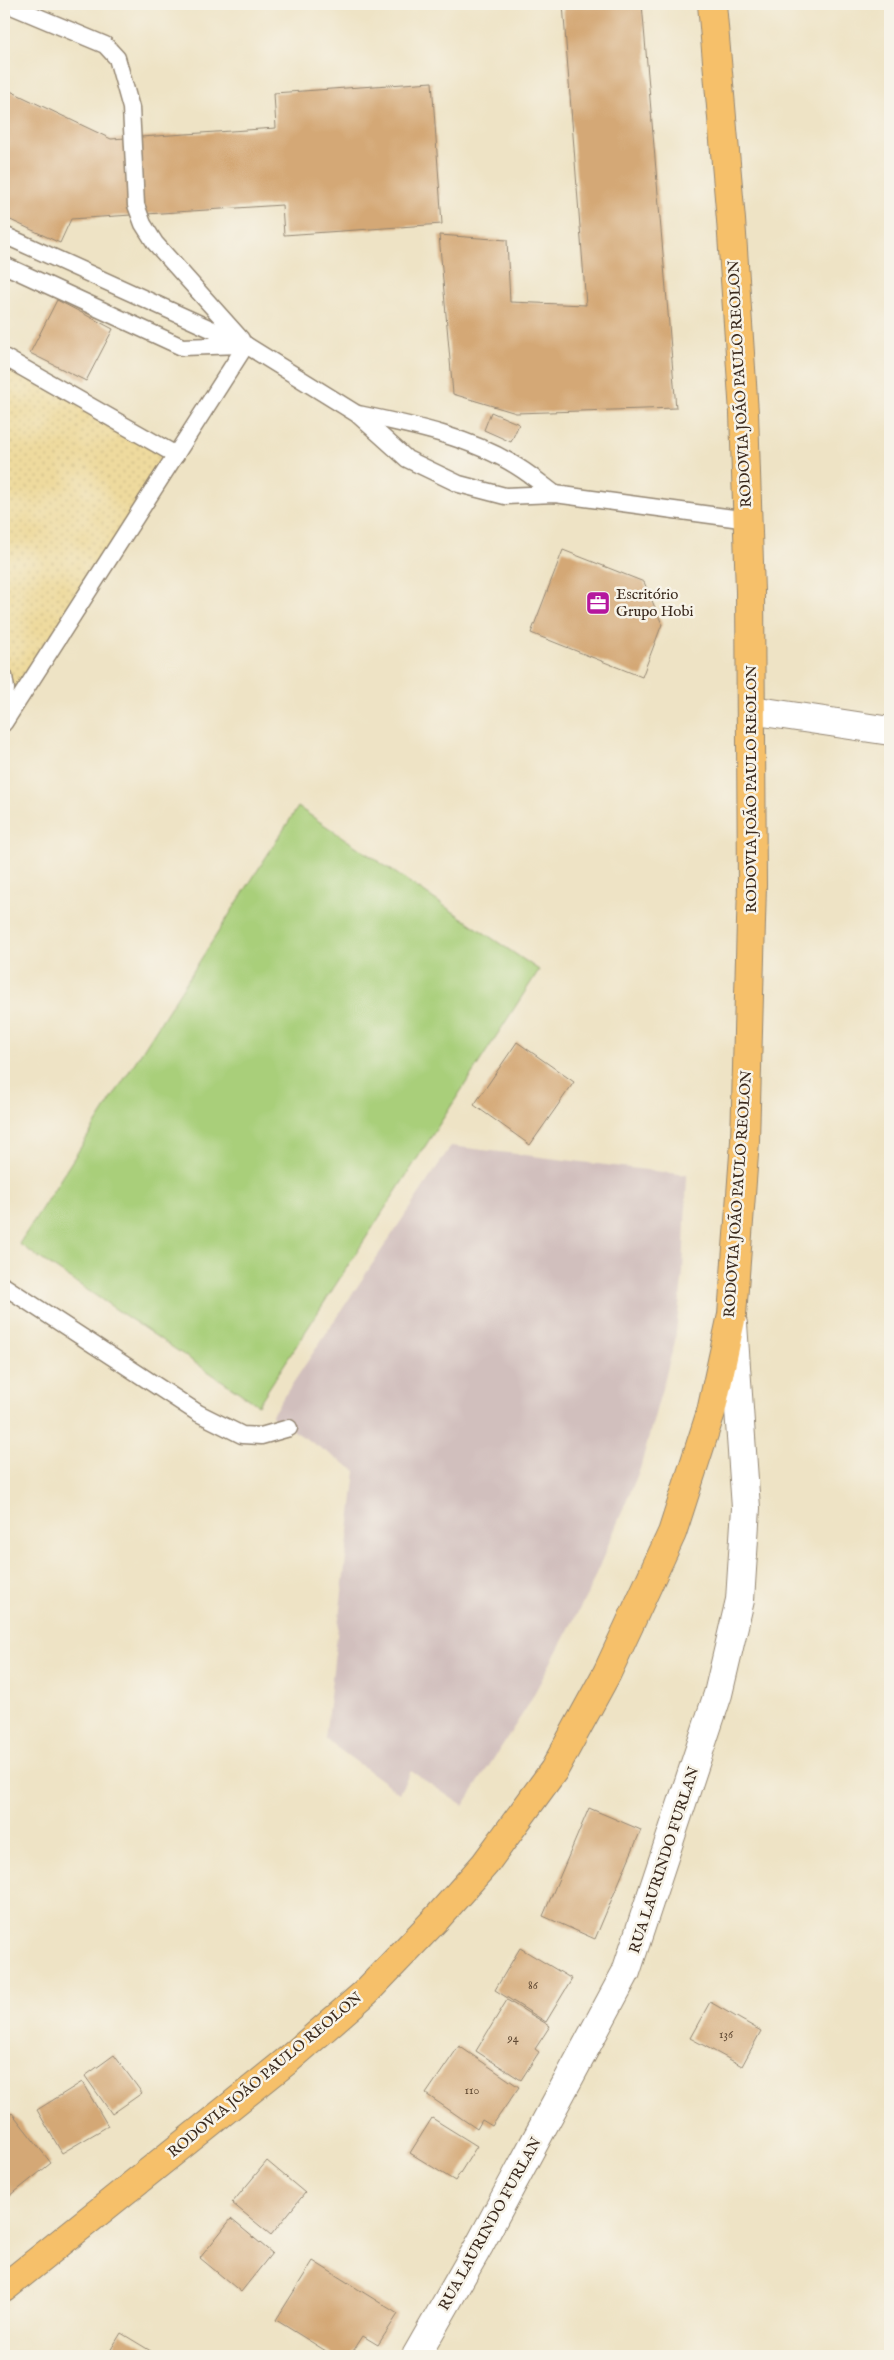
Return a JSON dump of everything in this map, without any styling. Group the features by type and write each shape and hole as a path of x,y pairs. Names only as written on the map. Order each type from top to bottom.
{"highway":[{"name":"RODOVIA JOÃO PAULO REOLON","path":"4,2288 288,2060 358,1999 438,1917 485,1864 554,1770 607,1673 672,1533 711,1412 732,1315 745,1132 752,885 748,520 744,414 731,220 712,4"}],"street":[{"path":"751,710 890,731"},
{"name":"RUA LAURINDO FURLAN","path":"416,2356 480,2244 626,1972 718,1694 740,1600 746,1508 732,1315"}],"lane":[{"path":"6,4 105,45 117,58 131,108 136,206 143,224 155,243 246,345"},
{"path":"4,235 246,345 357,414 407,458 459,484 506,496 555,494 748,520"},
{"path":"4,265 182,347 246,345"},
{"path":"4,723 246,345"},
{"path":"4,357 176,455"},
{"path":"357,414 416,426 477,447 517,466 555,494"},
{"path":"4,676 6,690 4,709"},
{"path":"4,1286 198,1413 215,1422 242,1435 261,1436 289,1428"}],"shaded area":[{"path":"451,1146 687,1175 683,1272 675,1341 640,1469 588,1593 527,1707 463,1806 411,1771 399,1793 325,1739 356,1471 271,1416"}],"sand":[{"path":"4,357 176,455 4,723"}],"green space":[{"path":"298,807 539,970 258,1405 19,1244"}],"building":[{"path":"563,4 642,4 676,408 516,413 453,394 439,235 507,240 510,302 586,305"},
{"path":"432,82 442,224 284,235 282,205 71,219 60,243 4,217 4,88 111,139 276,128 274,93"},
{"path":"57,300 113,329 86,381 30,353"},
{"path":"491,412 519,424 511,442 484,430"},
{"name":"Escritório Grupo Hobi","path":"563,550 644,582 662,624 642,677 531,633"},
{"path":"517,1042 574,1082 530,1145 474,1105"},
{"path":"589,1808 641,1830 595,1939 543,1916"},
{"path":"520,1948 572,1979 546,2022 495,1990"},
{"path":"507,2000 550,2026 535,2049 539,2052 521,2080 476,2051"},
{"path":"710,2002 761,2031 742,2066 690,2038"},
{"path":"459,2046 519,2087 492,2126 482,2120 477,2129 426,2094"},
{"path":"114,2055 142,2093 112,2114 85,2076"},
{"path":"82,2082 108,2126 62,2153 37,2110"},
{"path":"12,2113 51,2163 5,2200 4,2120"},
{"path":"432,2118 477,2146 455,2181 410,2153"},
{"path":"267,2161 305,2193 271,2235 232,2203"},
{"path":"231,2219 272,2253 241,2292 200,2258"},
{"path":"313,2261 398,2314 378,2345 363,2336 350,2356 334,2356 276,2320"},
{"path":"121,2333 159,2356 107,2356"}],"place":[{"name":"Escritório Grupo Hobi","path":"598,603"}]}
